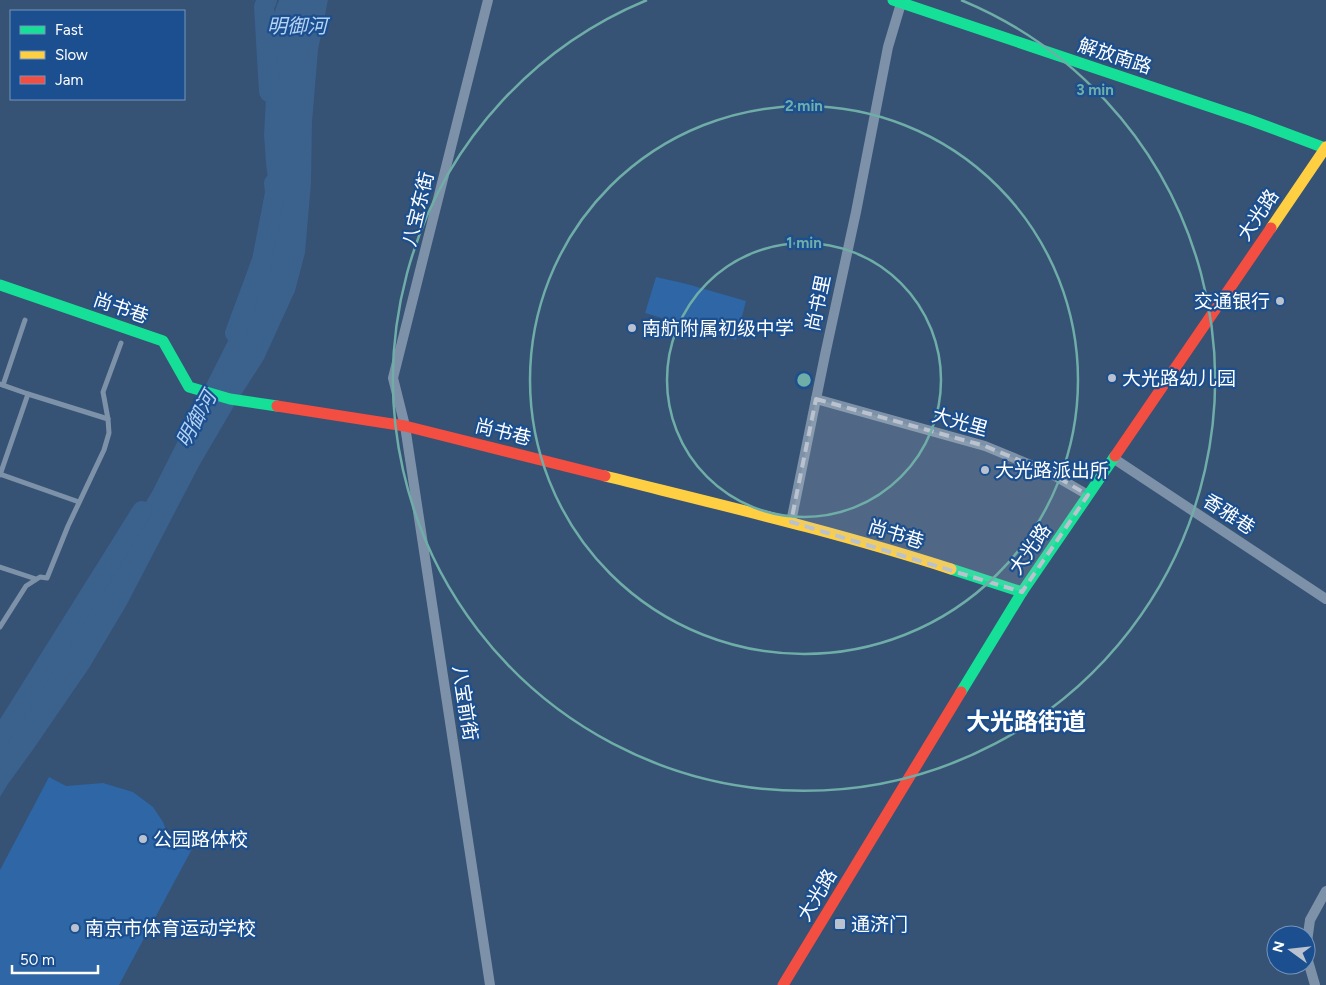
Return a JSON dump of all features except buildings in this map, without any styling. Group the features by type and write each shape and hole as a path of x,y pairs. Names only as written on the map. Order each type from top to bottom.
{"street":[{"name":"八宝东街","path":"405,426 393,378 488,0"},
{"name":"解放南路","path":"899,1 1250,120 1326,148"},
{"name":"尚书里","path":"791,522 899,1"},
{"name":"大光路","path":"783,985 1022,592 1326,148"},
{"name":"尚书巷","path":"0,285 163,341 188,388 230,399 405,426 791,522 890,549 1022,592"},
{"name":"大光里","path":"816,400 985,446 1050,473 1088,495"},
{"name":"八宝前街","path":"405,426 490,985"},
{"name":"香雅巷","path":"1113,458 1326,598"},
{"path":"1309,925 1310,920 1326,891"}],"lane":[{"path":"25,320 2,384 108,419"},
{"path":"0,628 26,586 40,577 47,578 79,502 104,450 109,433 104,392 121,343"},
{"path":"28,394 0,474 79,502"},
{"path":"0,567 36,579"}],"highlighted area":[{"path":"816,399 985,446 1050,473 1088,495 1022,592 791,522"}],"shaded area":[{"path":"656,277 746,301 736,340 645,313"},
{"name":"南京市体育运动学校","path":"49,777 66,786 103,783 133,792 153,807 163,822 169,837 192,849 119,985 0,985 0,870"}],"water":[{"name":"明御河","path":"279,0 328,0 318,50 312,123 311,184 305,253 295,291 264,359 199,466 126,606 89,668 0,797 0,744 43,676 153,490 259,279 271,246 273,217 264,135 269,38 274,13"}],"waterway":[{"name":"明御河","path":"267,0 264,7 269,92"},
{"name":"明御河","path":"235,333 262,260 275,193 274,183"},
{"name":"明御河","path":"0,738 142,511"}],"traffic: fast":[{"path":"893,0 1326,147"},
{"path":"0,285 163,341 189,387 230,399 277,406"},
{"path":"961,692 1022,592 1115,456"},
{"path":"951,569 1022,592"}],"traffic: slow":[{"path":"1271,228 1326,147"},
{"path":"605,476 822,531 951,569"}],"traffic: jam":[{"path":"1115,456 1271,228"},
{"path":"277,406 405,426 605,476"},
{"path":"783,985 961,692"}],"place":[{"name":"交通银行","path":"1280,301"},
{"name":"南航附属初级中学","path":"632,328"},
{"name":"大光路幼儿园","path":"1112,378"},
{"name":"大光路派出所","path":"985,470"},
{"name":"公园路体校","path":"143,839"},
{"name":"通济门","path":"840,924"},
{"name":"南京市体育运动学校","path":"75,928"}],"district":[{"name":"大光路街道","path":"1026,721"}]}
